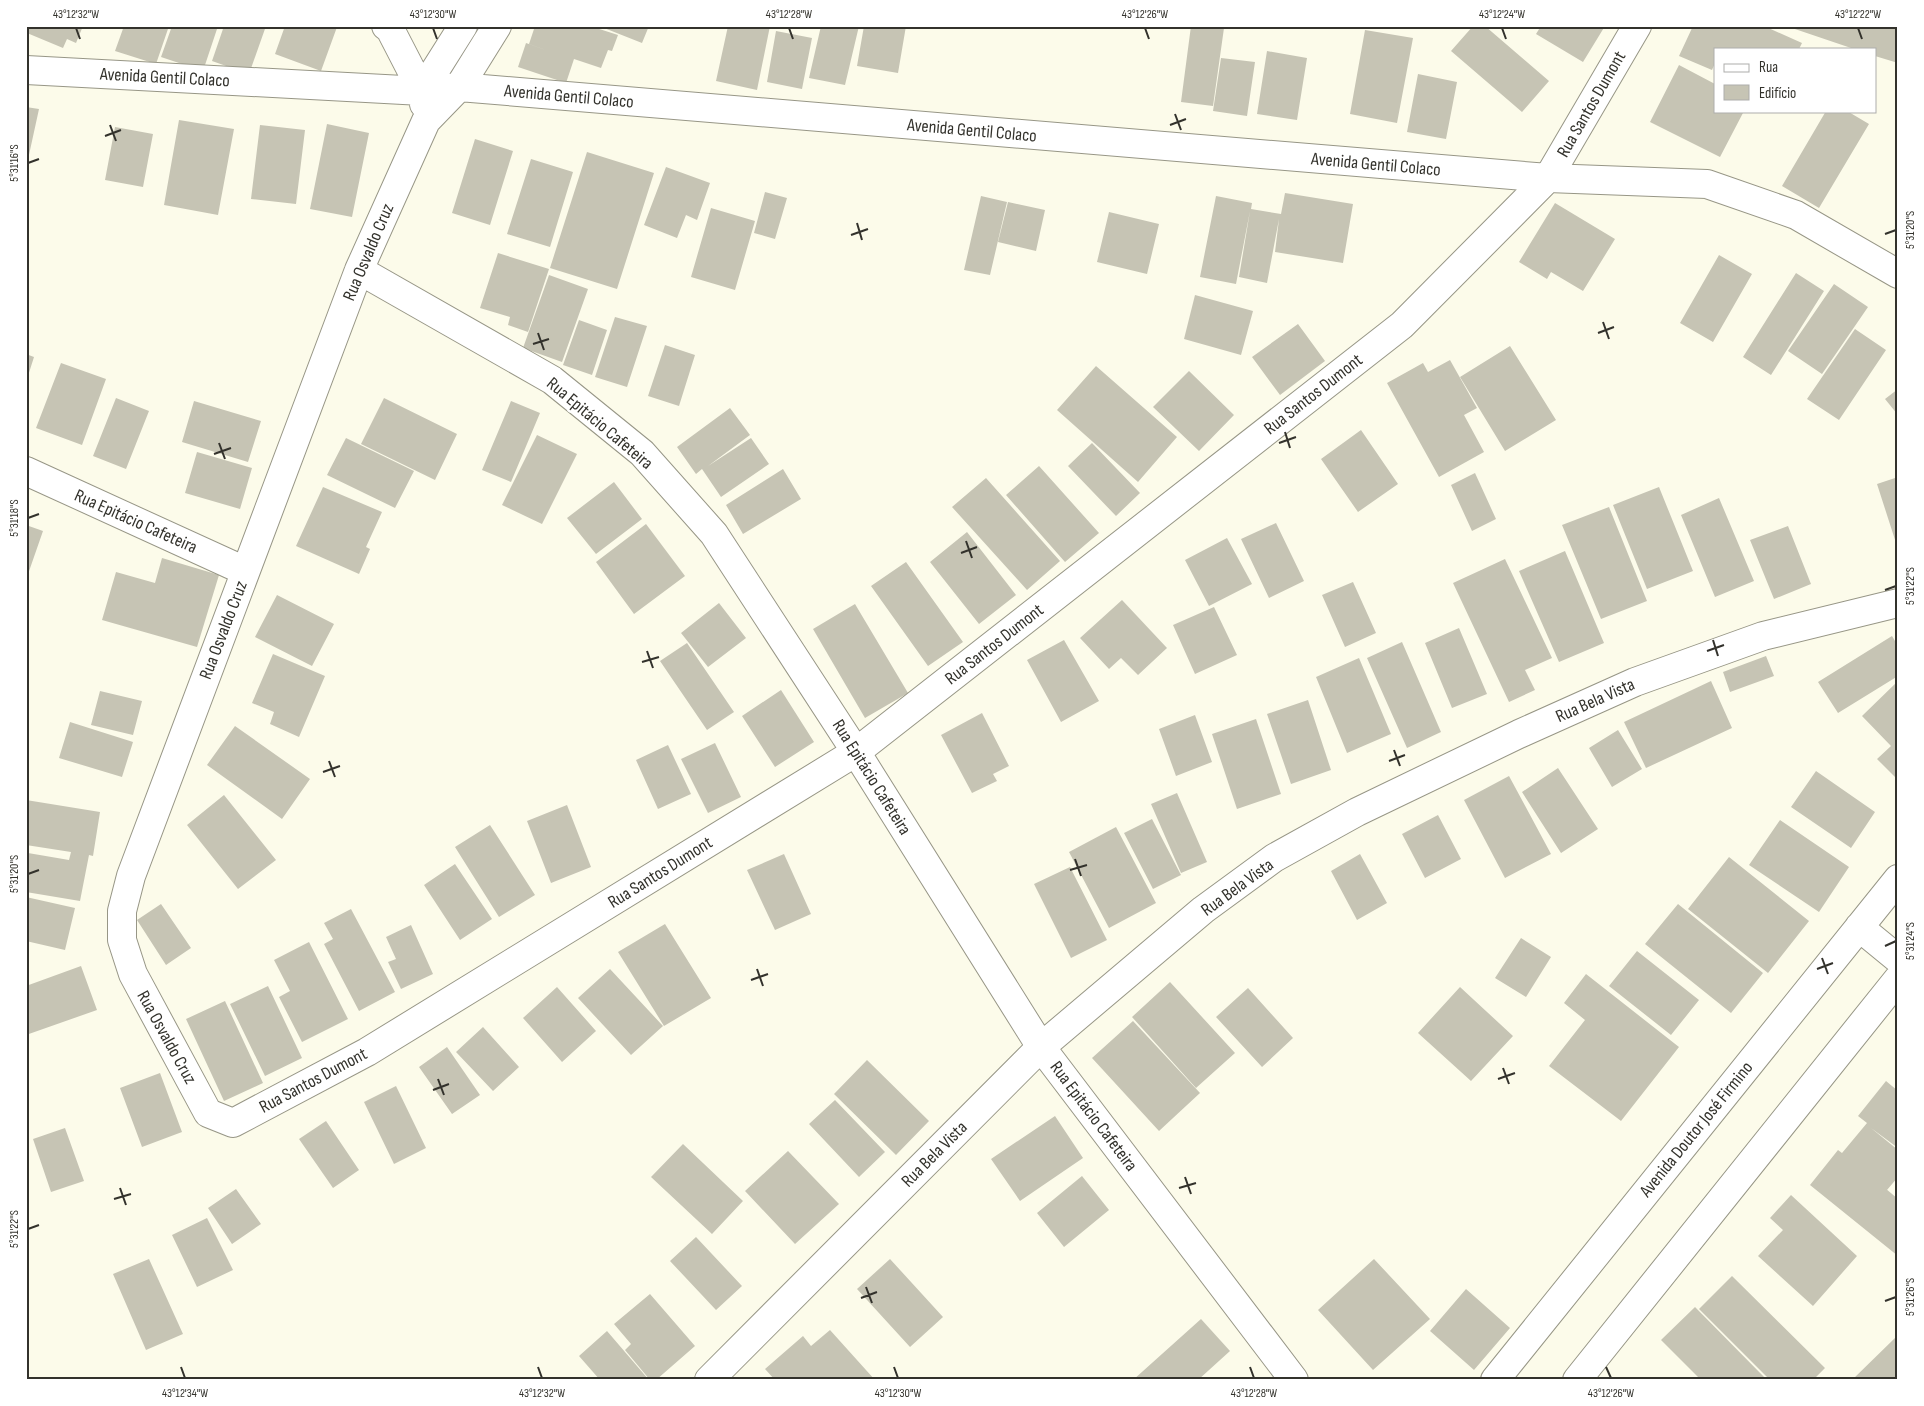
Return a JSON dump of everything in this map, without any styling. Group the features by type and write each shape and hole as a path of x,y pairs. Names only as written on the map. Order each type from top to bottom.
{"street":[{"path":"386,26 389,27 422,91 426,120"},
{"path":"422,91 463,26"},
{"name":"Rua Osvaldo Cruz","path":"234,1123 208,1114 133,974 122,940 122,911 130,876 359,270 426,120 459,87 497,26"},
{"name":"Rua Santos Dumont","path":"234,1123 367,1052 856,752 1402,325 1548,178 1637,26"},
{"name":"Avenida Gentil Colaco","path":"26,70 422,91 459,87 1548,178 1707,184 1796,216 1898,274"},
{"name":"Rua Epitácio Cafeteira","path":"359,270 552,380 642,453 714,534 856,752 1041,1047 1294,1380"},
{"name":"Rua Epitácio Cafeteira","path":"26,472 245,571"},
{"name":"Rua Bela Vista","path":"709,1380 1041,1047 1211,905 1274,858 1357,812 1519,734 1635,682 1763,636 1898,603"},
{"name":"Avenida Doutor José Firmino","path":"1496,1380 1898,879"},
{"path":"1858,927 1898,959"},
{"path":"1577,1380 1898,979"}],"building":[{"path":"30,26 83,26 76,43 67,39 63,48 27,33"},
{"path":"124,26 169,26 156,64 115,51"},
{"path":"172,26 218,26 203,71 161,57"},
{"path":"224,26 266,26 249,74 212,61"},
{"path":"285,26 337,27 321,71 275,54"},
{"path":"535,26 590,26 618,35 612,51 608,50 601,68 574,59 566,83 518,67 526,43 554,53 529,44"},
{"path":"599,26 649,26 642,43"},
{"path":"728,26 770,26 757,90 716,81"},
{"path":"821,26 859,26 845,85 809,78"},
{"path":"864,26 906,26 898,73 857,66"},
{"path":"1191,26 1224,28 1213,106 1181,102"},
{"path":"1473,26 1485,26 1549,81 1522,112 1451,51"},
{"path":"1541,26 1605,26 1583,62 1536,34"},
{"path":"1693,26 1764,26 1802,43 1800,48 1714,48 1714,65 1712,70 1679,56"},
{"path":"1898,26 1898,63 1876,56 1876,48 1851,48 1789,27"},
{"path":"1365,30 1413,38 1397,123 1350,114"},
{"path":"776,31 812,38 802,89 767,82"},
{"path":"1267,51 1307,58 1297,120 1257,114"},
{"path":"1221,58 1255,62 1247,116 1213,111"},
{"path":"1679,65 1714,83 1714,112 1743,112 1720,157 1650,122"},
{"path":"1418,74 1457,82 1446,139 1407,132"},
{"path":"26,107 39,109 27,164 26,163"},
{"path":"1825,112 1849,112 1869,124 1819,208 1782,186"},
{"path":"179,120 234,129 218,215 164,205"},
{"path":"327,124 369,133 352,217 310,209"},
{"path":"260,125 305,130 296,204 251,199"},
{"path":"115,127 153,134 143,187 105,180"},
{"path":"475,139 513,151 490,225 452,213"},
{"path":"587,152 654,173 617,289 550,268"},
{"path":"531,159 573,172 550,247 507,234"},
{"path":"666,167 710,183 697,220 686,215 677,238 644,225"},
{"path":"765,192 787,198 775,239 754,233"},
{"path":"1285,193 1353,204 1343,263 1275,252 1279,219 1267,283 1239,277 1250,211 1236,284 1200,277 1216,196 1252,203 1251,209 1281,214"},
{"path":"981,196 1007,202 990,275 964,270"},
{"path":"1008,202 1045,210 1036,251 998,242"},
{"path":"1555,203 1615,239 1583,291 1551,272 1547,279 1519,262"},
{"path":"711,208 755,221 735,290 691,277"},
{"path":"1109,212 1159,224 1147,274 1097,262"},
{"path":"498,253 549,269 528,332 508,325 510,317 480,308"},
{"path":"1719,255 1752,274 1713,342 1680,323"},
{"path":"1796,273 1824,291 1771,375 1743,357"},
{"path":"549,275 588,289 562,362 523,348"},
{"path":"1834,284 1868,307 1822,374 1788,351"},
{"path":"1195,295 1253,311 1241,355 1184,339"},
{"path":"615,317 647,326 627,387 595,377"},
{"path":"579,320 607,330 592,375 563,365"},
{"path":"1298,324 1325,361 1280,395 1252,357"},
{"path":"1855,329 1886,350 1839,420 1807,399"},
{"path":"665,345 695,355 679,406 648,396"},
{"path":"1510,346 1556,420 1505,451 1460,377"},
{"path":"26,354 34,357 27,379 26,379"},
{"path":"1450,360 1477,408 1464,415 1484,452 1439,477 1387,383 1423,363 1428,372"},
{"path":"61,363 106,379 82,445 36,428"},
{"path":"1096,366 1177,437 1138,482 1057,410"},
{"path":"1189,371 1234,415 1199,451 1153,407"},
{"path":"1898,389 1898,415 1885,399"},
{"path":"116,398 149,411 126,469 93,456"},
{"path":"384,398 457,434 435,480 361,444"},
{"path":"194,401 261,421 248,462 182,442"},
{"path":"511,401 540,413 511,482 482,470"},
{"path":"730,408 750,435 708,466 751,438 769,464 721,497 702,469 696,474 677,447"},
{"path":"1361,430 1398,484 1358,512 1321,459"},
{"path":"537,435 577,454 542,524 502,505"},
{"path":"346,438 414,471 395,508 327,475"},
{"path":"1092,443 1140,493 1116,516 1068,466"},
{"path":"197,452 252,468 240,509 185,493"},
{"path":"1039,466 1099,533 1065,562 1006,495"},
{"path":"783,469 801,499 743,534 726,505"},
{"path":"1475,473 1496,519 1472,531 1451,485"},
{"path":"1898,477 1898,546 1897,546 1877,484"},
{"path":"986,478 1060,561 1027,590 952,507"},
{"path":"614,482 642,519 596,554 567,518"},
{"path":"323,487 382,512 366,547 370,549 359,574 296,546"},
{"path":"1659,487 1693,571 1647,589 1613,505"},
{"path":"1719,498 1754,581 1715,597 1681,515"},
{"path":"1609,507 1647,601 1601,619 1562,525"},
{"path":"1276,523 1304,581 1269,598 1241,539"},
{"path":"646,524 685,576 634,614 596,562"},
{"path":"26,525 43,531 27,577 26,577"},
{"path":"1788,526 1811,584 1774,599 1750,540"},
{"path":"967,532 1016,595 979,624 930,562"},
{"path":"1227,538 1252,584 1209,606 1185,560"},
{"path":"1565,551 1604,643 1559,662 1519,571"},
{"path":"162,558 219,575 197,647 102,620 116,572 155,583"},
{"path":"1505,559 1552,658 1525,670 1535,690 1509,702 1453,583"},
{"path":"906,562 963,642 928,666 871,586"},
{"path":"1353,582 1376,633 1345,647 1322,595"},
{"path":"277,595 334,624 312,666 255,637"},
{"path":"1122,600 1167,648 1138,675 1121,658 1109,669 1080,638"},
{"path":"719,603 746,638 708,667 681,633"},
{"path":"855,604 908,693 865,718 813,629"},
{"path":"1214,607 1237,655 1195,674 1173,625"},
{"path":"1459,628 1487,694 1452,708 1425,643"},
{"path":"1892,636 1898,646 1898,676 1838,713 1818,682"},
{"path":"1064,640 1099,701 1061,722 1027,660"},
{"path":"1402,642 1441,732 1407,748 1367,658"},
{"path":"687,643 734,712 707,730 660,661"},
{"path":"273,654 325,676 299,737 270,724 274,712 252,703"},
{"path":"1766,656 1774,676 1730,692 1723,672"},
{"path":"1359,658 1391,734 1347,753 1316,677"},
{"path":"1711,681 1732,728 1646,768 1624,722"},
{"path":"1898,681 1898,780 1877,759 1891,746 1862,716"},
{"path":"781,690 814,742 775,767 742,716"},
{"path":"100,691 142,701 133,735 91,725"},
{"path":"1308,700 1331,770 1291,784 1267,714"},
{"path":"982,713 1009,766 993,774 997,781 972,793 941,735"},
{"path":"1195,715 1212,762 1176,776 1159,729"},
{"path":"1256,719 1281,794 1237,809 1212,734"},
{"path":"70,722 133,742 122,777 59,758"},
{"path":"235,726 310,779 282,819 207,765"},
{"path":"1618,730 1642,769 1612,787 1589,748"},
{"path":"715,743 741,797 708,813 681,759"},
{"path":"668,745 691,794 658,809 636,760"},
{"path":"1558,768 1598,829 1561,853 1522,792"},
{"path":"1816,771 1875,812 1851,848 1791,807"},
{"path":"1509,776 1551,854 1505,878 1464,800"},
{"path":"1177,793 1207,862 1181,873 1151,804"},
{"path":"224,795 276,860 238,889 187,825"},
{"path":"26,800 100,812 93,856 89,855 80,901 26,892 28,853 69,860 71,852 26,845"},
{"path":"567,805 591,867 551,883 527,821"},
{"path":"1438,815 1461,859 1425,878 1402,834"},
{"path":"1152,819 1181,875 1153,889 1124,833"},
{"path":"1780,820 1849,867 1819,912 1749,865"},
{"path":"490,825 535,895 499,917 455,847"},
{"path":"1116,827 1156,903 1109,928 1069,852"},
{"path":"784,854 811,914 775,930 747,870"},
{"path":"1360,854 1387,903 1357,920 1331,871"},
{"path":"1729,857 1809,921 1768,973 1688,909"},
{"path":"455,864 492,919 460,940 424,885"},
{"path":"1070,867 1107,940 1071,958 1034,884"},
{"path":"26,897 75,908 65,950 26,941"},
{"path":"161,904 191,948 166,965 137,920"},
{"path":"1678,904 1763,973 1731,1013 1645,944"},
{"path":"351,909 395,992 359,1011 324,944 333,939 324,923"},
{"path":"665,924 711,998 664,1026 618,952"},
{"path":"411,925 433,974 401,989 388,962 396,959 386,937"},
{"path":"1521,938 1551,957 1526,997 1495,978"},
{"path":"309,942 348,1019 302,1042 279,997 290,991 274,960"},
{"path":"1637,951 1699,1000 1671,1035 1609,986"},
{"path":"81,966 97,1010 26,1035 26,986"},
{"path":"610,969 663,1026 631,1055 578,998"},
{"path":"1586,974 1679,1047 1621,1121 1549,1066 1585,1020 1564,1003"},
{"path":"1170,982 1235,1053 1196,1088 1132,1017"},
{"path":"268,986 302,1058 265,1076 230,1004"},
{"path":"557,987 596,1031 562,1062 523,1018"},
{"path":"1460,987 1513,1036 1471,1081 1418,1033"},
{"path":"1248,988 1293,1038 1262,1067 1216,1017"},
{"path":"225,1001 263,1083 224,1101 186,1019"},
{"path":"1133,1021 1200,1093 1159,1131 1092,1058"},
{"path":"483,1027 519,1067 493,1091 456,1052"},
{"path":"447,1047 480,1095 452,1114 419,1067"},
{"path":"867,1060 929,1121 896,1155 834,1094"},
{"path":"160,1073 182,1132 142,1147 120,1088"},
{"path":"1886,1081 1898,1091 1898,1148 1871,1128 1898,1150 1898,1177 1887,1190 1898,1199 1898,1256 1810,1185 1838,1150 1842,1153 1867,1123 1858,1116"},
{"path":"396,1086 426,1148 394,1164 364,1102"},
{"path":"835,1100 885,1152 859,1177 809,1124"},
{"path":"1055,1116 1083,1158 1020,1201 991,1159"},
{"path":"326,1121 359,1170 333,1188 299,1139"},
{"path":"65,1128 84,1181 51,1192 33,1139"},
{"path":"683,1144 743,1201 712,1234 651,1177"},
{"path":"788,1151 839,1204 795,1244 745,1191"},
{"path":"1082,1176 1109,1210 1064,1247 1037,1213"},
{"path":"236,1189 261,1224 232,1244 208,1208"},
{"path":"1791,1195 1857,1256 1813,1306 1758,1256 1783,1230 1770,1218"},
{"path":"207,1218 233,1270 197,1287 172,1235"},
{"path":"696,1237 742,1286 716,1310 670,1261"},
{"path":"149,1259 183,1334 146,1350 113,1274"},
{"path":"890,1259 943,1317 910,1347 857,1289"},
{"path":"1374,1259 1430,1319 1373,1370 1318,1310"},
{"path":"1732,1276 1825,1368 1813,1380 1770,1380 1699,1309"},
{"path":"1466,1289 1510,1328 1474,1370 1430,1331"},
{"path":"650,1294 695,1346 656,1380 650,1380 625,1350 631,1344 614,1324"},
{"path":"1695,1307 1767,1380 1701,1380 1661,1340"},
{"path":"1201,1319 1230,1351 1198,1380 1133,1380"},
{"path":"830,1330 875,1380 775,1380 765,1369 803,1336 811,1346"},
{"path":"607,1331 649,1380 600,1380 579,1356"},
{"path":"1896,1337 1898,1380 1852,1380"}]}
